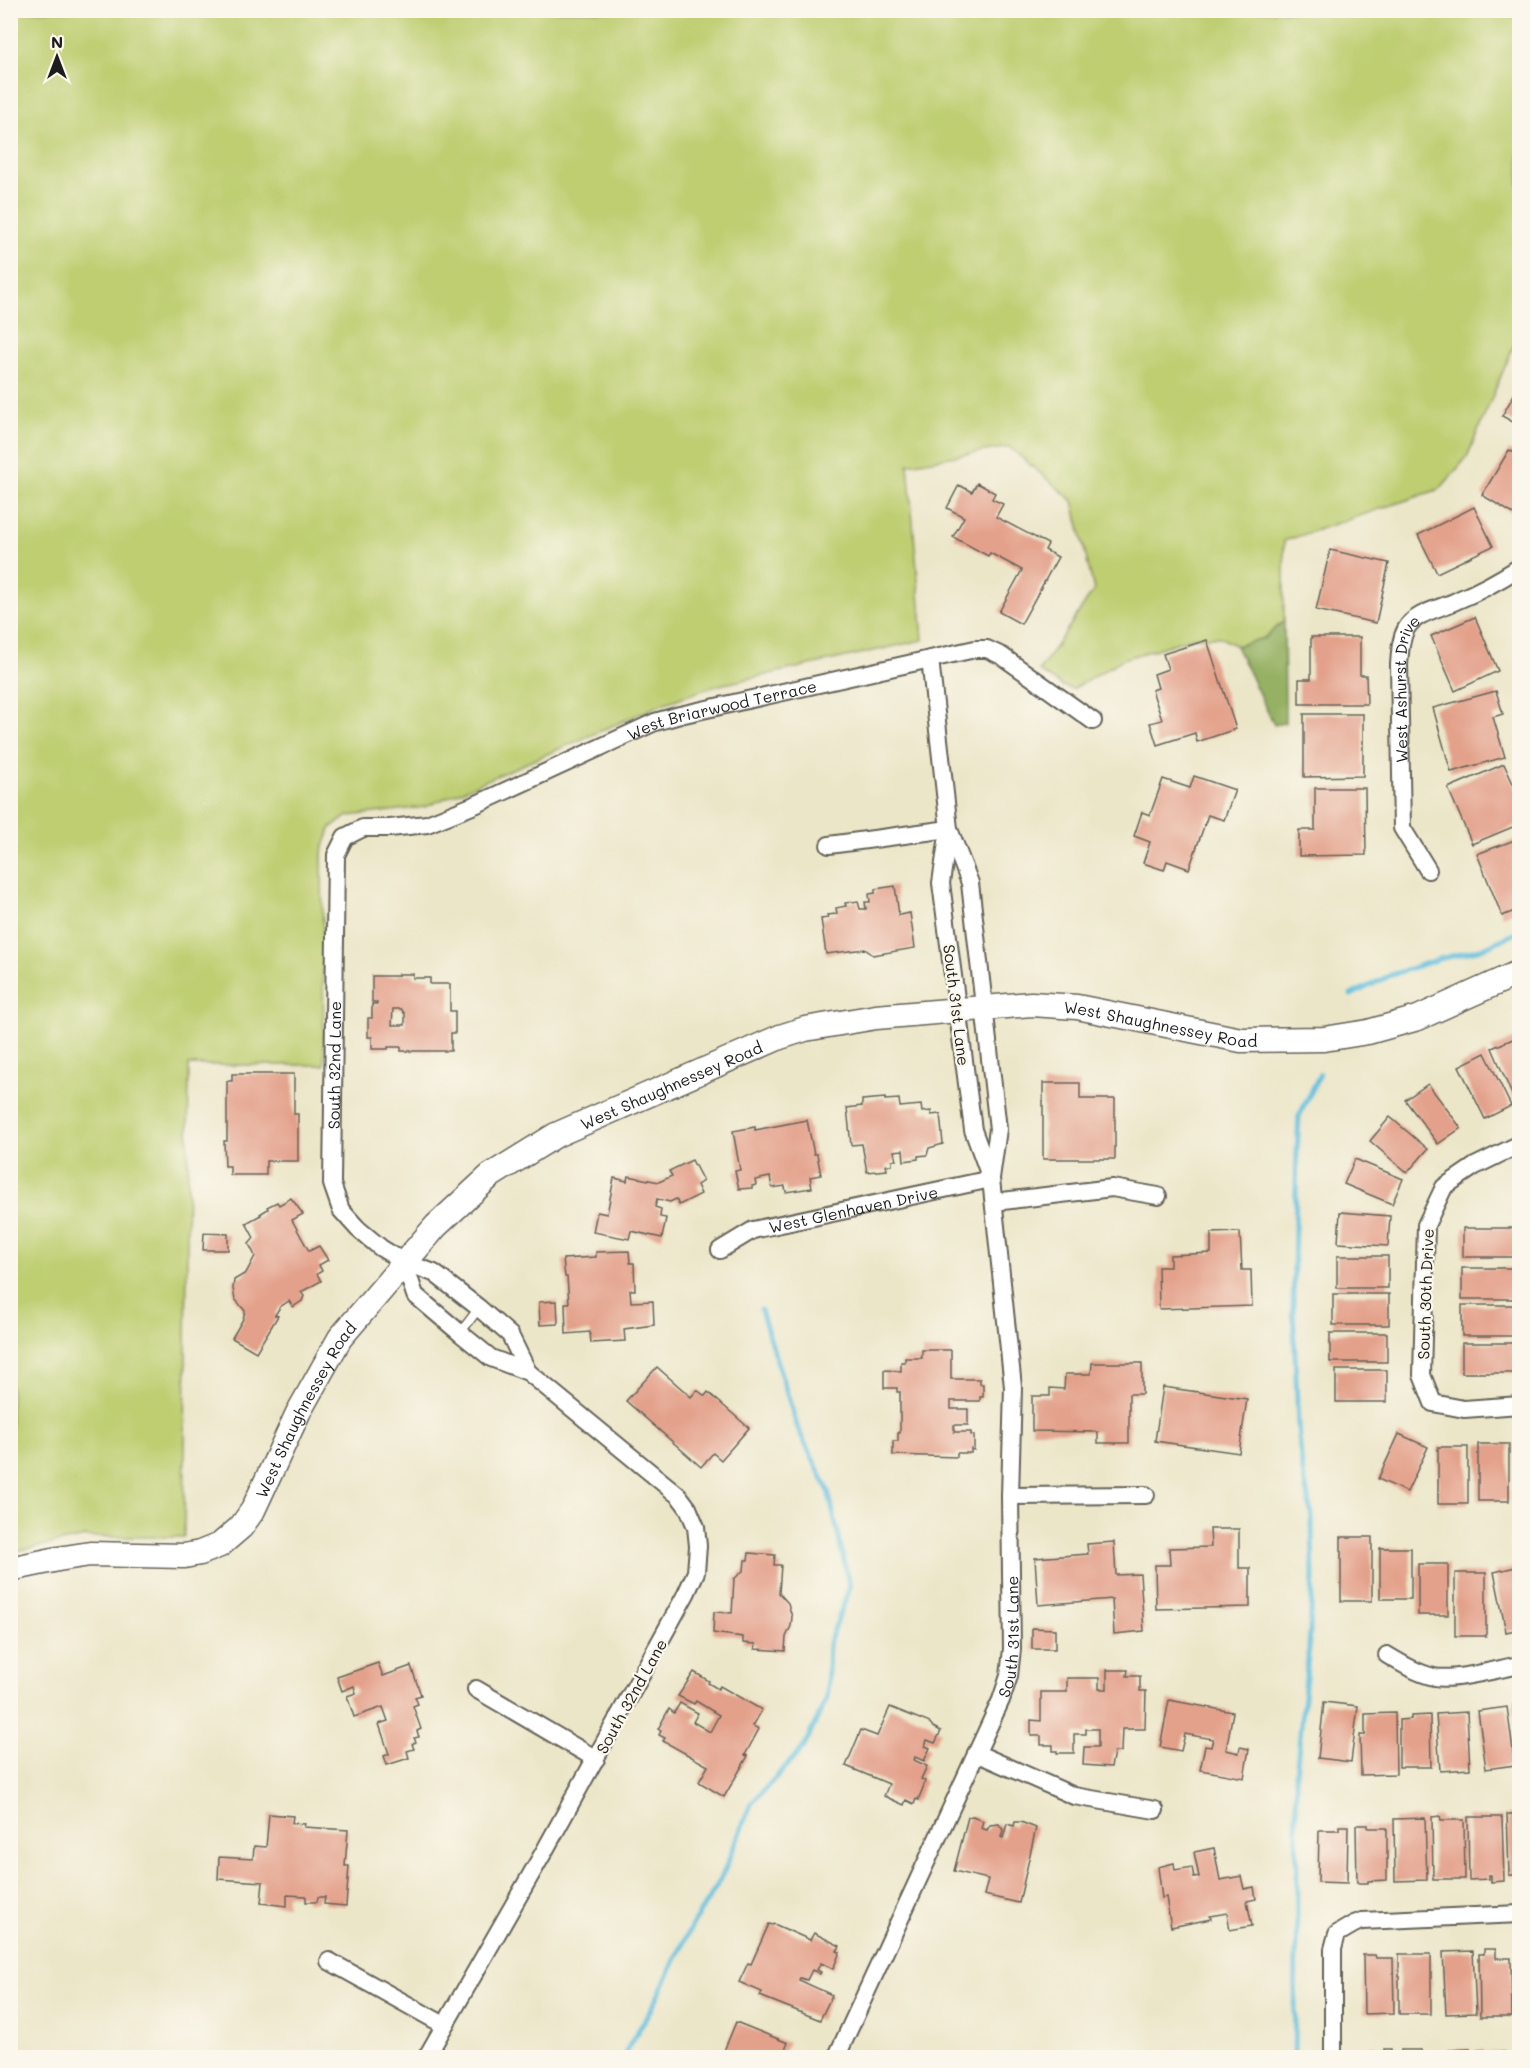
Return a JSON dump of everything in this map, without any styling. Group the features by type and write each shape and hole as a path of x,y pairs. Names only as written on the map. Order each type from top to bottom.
{"street":[{"name":"West Ashurst Drive","path":"1428,870 1402,828 1399,665 1401,644 1407,627 1428,611 1465,597 1502,579 1520,567"},
{"name":"West Briarwood Terrace","path":"345,837 363,828 427,824 477,804 663,720 975,649 987,649 1002,656 1093,721"},
{"name":"South 31st Lane","path":"836,2058 1001,1700 1009,1676 1012,1649 1010,1496 1012,1387 991,1179 973,1130 941,883 949,829 930,659"},
{"name":"South 31st Lane","path":"949,829 970,883 998,1129 991,1179"},
{"path":"829,845 949,829"},
{"name":"South 32nd Lane","path":"345,837 336,855 332,1184 341,1210 358,1229 381,1248 404,1262 434,1274 479,1308 510,1335 528,1372"},
{"path":"946,922 974,919"},
{"name":"West Shaughnessey Road","path":"10,1569 90,1554 184,1556 200,1553 220,1545 241,1527 253,1510 298,1413 340,1338 436,1226 490,1176 556,1135 780,1037 805,1029 848,1022 1031,1004 1077,1007 1241,1040 1324,1039 1368,1032 1418,1018 1520,972"},
{"path":"967,1088 993,1085"},
{"name":"South 30th Drive","path":"1520,1144 1475,1166 1444,1187 1426,1225 1422,1375 1433,1403 1464,1408 1520,1405"},
{"name":"West Glenhaven Drive","path":"720,1250 753,1230 991,1179"},
{"path":"994,1202 1112,1188 1158,1196"},
{"name":"South 32nd Lane","path":"404,1262 415,1295 491,1358 528,1372 667,1485 688,1508 696,1527 698,1546 696,1572 686,1594 596,1759 426,2058"},
{"path":"1010,1496 1146,1495"},
{"path":"1387,1655 1413,1670 1436,1677 1465,1675 1520,1665"},
{"path":"476,1689 596,1759"},
{"path":"976,1753 1074,1796 1155,1810"},
{"path":"1333,2058 1333,1948 1337,1934 1362,1922 1520,1914"},
{"path":"329,1961 444,2025"}],"lane":[{"path":"460,1333 479,1308"}],"green space":[{"path":"10,11 1519,11 1519,333 1467,457 1440,489 1284,541 1284,621 1264,638 1236,646 1220,637 1196,637 1123,659 1073,689 1062,686 1039,671 1094,590 1073,501 1009,447 908,464 923,640 715,686 665,703 425,807 348,816 331,827 322,852 324,1065 189,1065 184,1537 86,1537 11,1552"},
{"path":"1284,621 1285,723 1274,725 1236,646 1264,638"}],"building":[{"path":"1515,393 1520,395 1520,426 1502,416"},
{"path":"1509,450 1520,456 1520,518 1482,495"},
{"path":"977,483 995,493 992,499 1003,504 996,517 1048,544 1045,550 1058,557 1021,624 999,612 1022,570 990,553 988,556 953,537 964,517 947,508 959,485 972,492"},
{"path":"1474,507 1493,546 1437,573 1418,535"},
{"path":"1330,550 1389,563 1376,623 1316,610"},
{"path":"1475,617 1498,671 1455,691 1431,636"},
{"path":"1311,637 1360,637 1360,675 1366,675 1367,704 1299,704 1299,679 1311,679"},
{"path":"1207,640 1236,729 1197,742 1195,733 1157,745 1150,723 1162,720 1152,690 1158,688 1154,674 1168,669 1163,654"},
{"path":"1496,691 1503,714 1493,717 1505,757 1451,772 1433,708"},
{"path":"1304,714 1363,714 1363,776 1304,777"},
{"path":"1504,764 1520,799 1520,824 1472,844 1448,788"},
{"path":"1194,776 1235,790 1224,820 1208,815 1189,869 1167,861 1164,870 1143,863 1150,842 1134,836 1142,812 1150,815 1163,779 1190,788"},
{"path":"1315,788 1365,788 1366,855 1299,856 1299,830 1315,830"},
{"path":"1520,838 1520,909 1502,916 1477,854"},
{"path":"895,886 899,915 910,913 915,948 873,955 865,949 826,954 821,919 828,918 827,915 837,914 836,908 846,906 845,903 858,901 860,909 866,909 865,902 870,902 869,894 875,893 875,889"},
{"path":"398,974 413,974 413,978 430,978 430,984 450,984 450,1011 455,1011 455,1033 451,1033 451,1051 401,1051 401,1047 372,1049 372,1037 368,1037 368,1018 372,1018 372,1004 377,1004 377,1002 372,1002 372,976 398,976","holes":["393,1009 401,1009 405,1014 405,1025 392,1025"]},
{"path":"1520,1036 1520,1102 1516,1104 1492,1048"},
{"path":"1485,1053 1511,1106 1485,1119 1459,1066"},
{"path":"232,1074 294,1074 294,1114 298,1114 298,1161 266,1161 266,1175 230,1175 230,1166 225,1166 224,1141 227,1141 227,1081 232,1081"},
{"path":"1043,1083 1080,1083 1080,1099 1115,1099 1115,1159 1043,1159"},
{"path":"1428,1084 1461,1128 1438,1144 1405,1100"},
{"path":"885,1098 885,1100 899,1099 900,1107 921,1105 922,1112 931,1111 931,1115 940,1114 943,1144 929,1148 927,1155 918,1156 918,1159 904,1161 903,1150 894,1151 896,1160 892,1160 892,1165 886,1165 887,1170 867,1172 862,1144 851,1145 847,1108 862,1106 862,1100"},
{"path":"1390,1117 1428,1149 1407,1173 1370,1141"},
{"path":"807,1120 821,1175 810,1177 812,1188 786,1192 785,1186 772,1188 770,1177 755,1180 756,1185 752,1188 739,1189 735,1171 740,1170 733,1131 755,1127 755,1130"},
{"path":"1355,1159 1403,1179 1392,1204 1344,1184"},
{"path":"692,1160 703,1181 697,1185 701,1194 679,1205 676,1199 670,1202 657,1199 655,1207 661,1209 660,1217 666,1218 662,1238 631,1231 629,1239 593,1232 597,1212 607,1214 614,1178 627,1181 628,1176 659,1182 672,1176 669,1171"},
{"path":"291,1198 303,1214 292,1220 309,1251 319,1246 328,1260 319,1265 322,1271 317,1274 321,1281 301,1292 304,1296 302,1301 293,1307 289,1301 280,1307 275,1315 278,1316 256,1352 232,1338 245,1311 235,1299 234,1280 246,1273 255,1256 249,1244 254,1238 246,1223 261,1215 268,1209 267,1207 277,1202 279,1205"},
{"path":"1340,1212 1390,1216 1388,1246 1338,1243"},
{"path":"1463,1228 1520,1228 1520,1257 1463,1257"},
{"path":"1240,1232 1242,1270 1251,1270 1252,1306 1159,1309 1158,1267 1170,1267 1170,1255 1211,1253 1211,1233"},
{"path":"204,1233 228,1234 228,1250 203,1250"},
{"path":"629,1251 630,1263 634,1263 635,1290 630,1290 631,1302 653,1301 654,1325 624,1329 625,1341 591,1343 590,1332 566,1334 565,1303 569,1303 563,1259 596,1257 596,1252"},
{"path":"1337,1256 1388,1256 1388,1288 1337,1288"},
{"path":"1462,1268 1520,1268 1520,1299 1462,1299"},
{"path":"1333,1294 1389,1294 1389,1325 1333,1325"},
{"path":"557,1301 558,1324 540,1325 539,1302"},
{"path":"1462,1305 1520,1305 1520,1336 1462,1336"},
{"path":"1330,1333 1387,1333 1387,1362 1330,1362"},
{"path":"1462,1343 1520,1343 1520,1373 1462,1373"},
{"path":"922,1350 951,1350 951,1379 980,1379 980,1384 983,1384 983,1397 980,1397 980,1401 951,1401 951,1409 968,1409 968,1425 954,1425 954,1432 971,1432 971,1435 974,1435 974,1450 971,1449 971,1453 957,1453 957,1457 893,1455 893,1441 898,1441 898,1433 900,1433 900,1392 897,1392 897,1388 884,1388 884,1370 901,1371 901,1362 905,1362 905,1358 922,1358"},
{"path":"1092,1363 1142,1363 1142,1394 1129,1394 1129,1443 1098,1443 1098,1432 1032,1431 1032,1396 1050,1396 1050,1388 1064,1389 1065,1374 1091,1374"},
{"path":"657,1367 691,1397 697,1390 705,1396 708,1392 749,1428 721,1460 713,1453 701,1467 626,1401"},
{"path":"1336,1370 1387,1370 1387,1402 1336,1402"},
{"path":"1163,1387 1247,1399 1239,1453 1155,1441"},
{"path":"1399,1434 1428,1447 1407,1492 1378,1479"},
{"path":"1478,1444 1509,1444 1509,1501 1478,1501"},
{"path":"1438,1447 1468,1447 1468,1504 1438,1504"},
{"path":"1210,1529 1239,1529 1239,1568 1250,1568 1250,1607 1156,1609 1155,1565 1170,1565 1169,1548 1211,1547"},
{"path":"1341,1537 1372,1537 1372,1601 1341,1601"},
{"path":"1114,1542 1116,1575 1140,1574 1144,1631 1114,1634 1112,1599 1038,1605 1035,1558 1088,1554 1087,1544"},
{"path":"1380,1548 1411,1548 1411,1599 1380,1599"},
{"path":"749,1553 775,1555 774,1565 781,1565 779,1593 788,1603 792,1617 786,1637 785,1651 755,1649 756,1644 743,1643 743,1637 713,1633 714,1612 732,1613 734,1579 744,1570 745,1560 748,1560"},
{"path":"1418,1564 1448,1564 1448,1615 1418,1615"},
{"path":"1520,1566 1520,1629 1506,1632 1494,1572"},
{"path":"1455,1573 1486,1573 1486,1636 1455,1636"},
{"path":"1032,1628 1055,1629 1055,1649 1032,1649"},
{"path":"378,1663 383,1676 411,1666 421,1695 415,1697 418,1704 413,1706 421,1729 417,1731 419,1737 414,1738 416,1742 412,1744 414,1749 407,1751 409,1758 387,1765 384,1756 389,1754 379,1724 388,1721 383,1707 354,1717 347,1696 356,1693 354,1686 342,1691 337,1677"},
{"path":"1107,1670 1128,1670 1127,1676 1140,1676 1140,1691 1146,1691 1145,1729 1122,1729 1121,1752 1114,1752 1111,1767 1083,1765 1084,1747 1098,1747 1098,1729 1086,1729 1086,1734 1074,1734 1074,1753 1057,1753 1053,1751 1053,1745 1041,1745 1041,1736 1031,1736 1031,1720 1041,1721 1041,1692 1067,1692 1067,1678 1099,1678 1099,1689 1107,1689"},
{"path":"694,1672 718,1689 720,1686 762,1710 753,1726 759,1729 745,1755 748,1756 724,1797 699,1782 708,1766 663,1741 665,1738 659,1735 661,1731 658,1729 669,1709 674,1713 680,1703 698,1713 693,1722 710,1732 719,1715 696,1701 694,1704 678,1696"},
{"path":"1169,1700 1233,1712 1226,1750 1239,1753 1240,1747 1249,1749 1244,1778 1200,1770 1205,1746 1211,1747 1213,1739 1185,1734 1181,1751 1160,1747"},
{"path":"1324,1702 1358,1706 1351,1762 1318,1758"},
{"path":"1520,1703 1520,1733 1518,1733 1513,1705"},
{"path":"890,1707 930,1723 941,1731 935,1743 927,1740 925,1746 930,1748 924,1761 915,1757 914,1760 927,1766 921,1779 925,1781 923,1788 914,1804 906,1800 904,1805 884,1796 889,1784 846,1766 861,1730 877,1736"},
{"path":"1507,1707 1515,1765 1486,1769 1478,1711"},
{"path":"1467,1712 1470,1769 1440,1771 1436,1714"},
{"path":"1395,1713 1396,1774 1361,1775 1360,1735 1365,1735 1365,1714"},
{"path":"1430,1715 1431,1767 1399,1767 1399,1720 1411,1719 1411,1716"},
{"path":"269,1814 293,1816 292,1823 305,1824 304,1827 348,1830 345,1866 349,1866 346,1906 324,1904 325,1897 318,1897 317,1902 306,1902 306,1896 287,1895 287,1906 261,1903 263,1882 218,1879 219,1857 253,1859 254,1846 266,1847"},
{"path":"1507,1814 1520,1814 1520,1875 1509,1875"},
{"path":"973,1816 983,1821 981,1828 987,1830 990,1825 999,1824 1003,1830 1001,1837 1003,1838 1007,1824 1014,1826 1015,1822 1021,1822 1036,1828 1019,1903 984,1895 988,1879 954,1871 968,1817"},
{"path":"1440,1816 1441,1820 1464,1820 1465,1879 1433,1879 1432,1817"},
{"path":"1468,1817 1502,1817 1504,1881 1491,1882 1491,1875 1489,1879 1469,1880"},
{"path":"1425,1818 1427,1880 1395,1881 1394,1819"},
{"path":"1356,1825 1368,1825 1368,1828 1387,1828 1387,1880 1357,1883"},
{"path":"1339,1826 1348,1826 1347,1883 1318,1882 1319,1830 1339,1830"},
{"path":"1214,1848 1220,1880 1241,1876 1244,1889 1254,1887 1256,1899 1247,1901 1252,1926 1230,1930 1227,1913 1210,1916 1211,1919 1171,1927 1166,1897 1162,1898 1158,1867 1174,1863 1175,1870 1192,1867 1194,1878 1199,1877 1194,1852"},
{"path":"769,1924 774,1924 810,1940 814,1933 840,1946 833,1969 821,1963 817,1970 821,1972 820,1974 812,1970 807,1980 800,1978 799,1980 832,1995 820,2020 760,1996 762,1992 739,1982 748,1963 751,1964"},
{"path":"1484,1949 1496,1949 1496,1958 1511,1958 1512,2017 1480,2017 1479,1954 1484,1954"},
{"path":"1473,1951 1476,2013 1446,2014 1443,1952"},
{"path":"1399,1954 1431,1954 1431,2014 1399,2014"},
{"path":"1363,1955 1393,1958 1394,2013 1364,2014"},
{"path":"736,2022 788,2043 783,2054 793,2058 721,2058"},
{"path":"1384,2049 1391,2049 1391,2058 1362,2058 1362,2053 1384,2052"},
{"path":"1470,2049 1470,2058 1441,2058 1441,2056 1449,2055 1449,2050"},
{"path":"1401,2050 1421,2050 1421,2054 1431,2054 1431,2058 1401,2058"},
{"path":"1477,2050 1484,2050 1484,2053 1505,2052 1506,2058 1477,2058"}],"waterway":[{"path":"1351,995 1391,975 1439,959 1481,949 1520,931"},
{"path":"1294,2058 1297,1907 1296,1774 1309,1648 1313,1578 1312,1518 1302,1468 1298,1426 1293,1305 1297,1152 1299,1116 1320,1074"},
{"path":"626,2058 626,2051 653,2006 691,1927 721,1879 751,1804 804,1747 827,1698 829,1643 850,1587 828,1490 798,1429 761,1310"}]}
